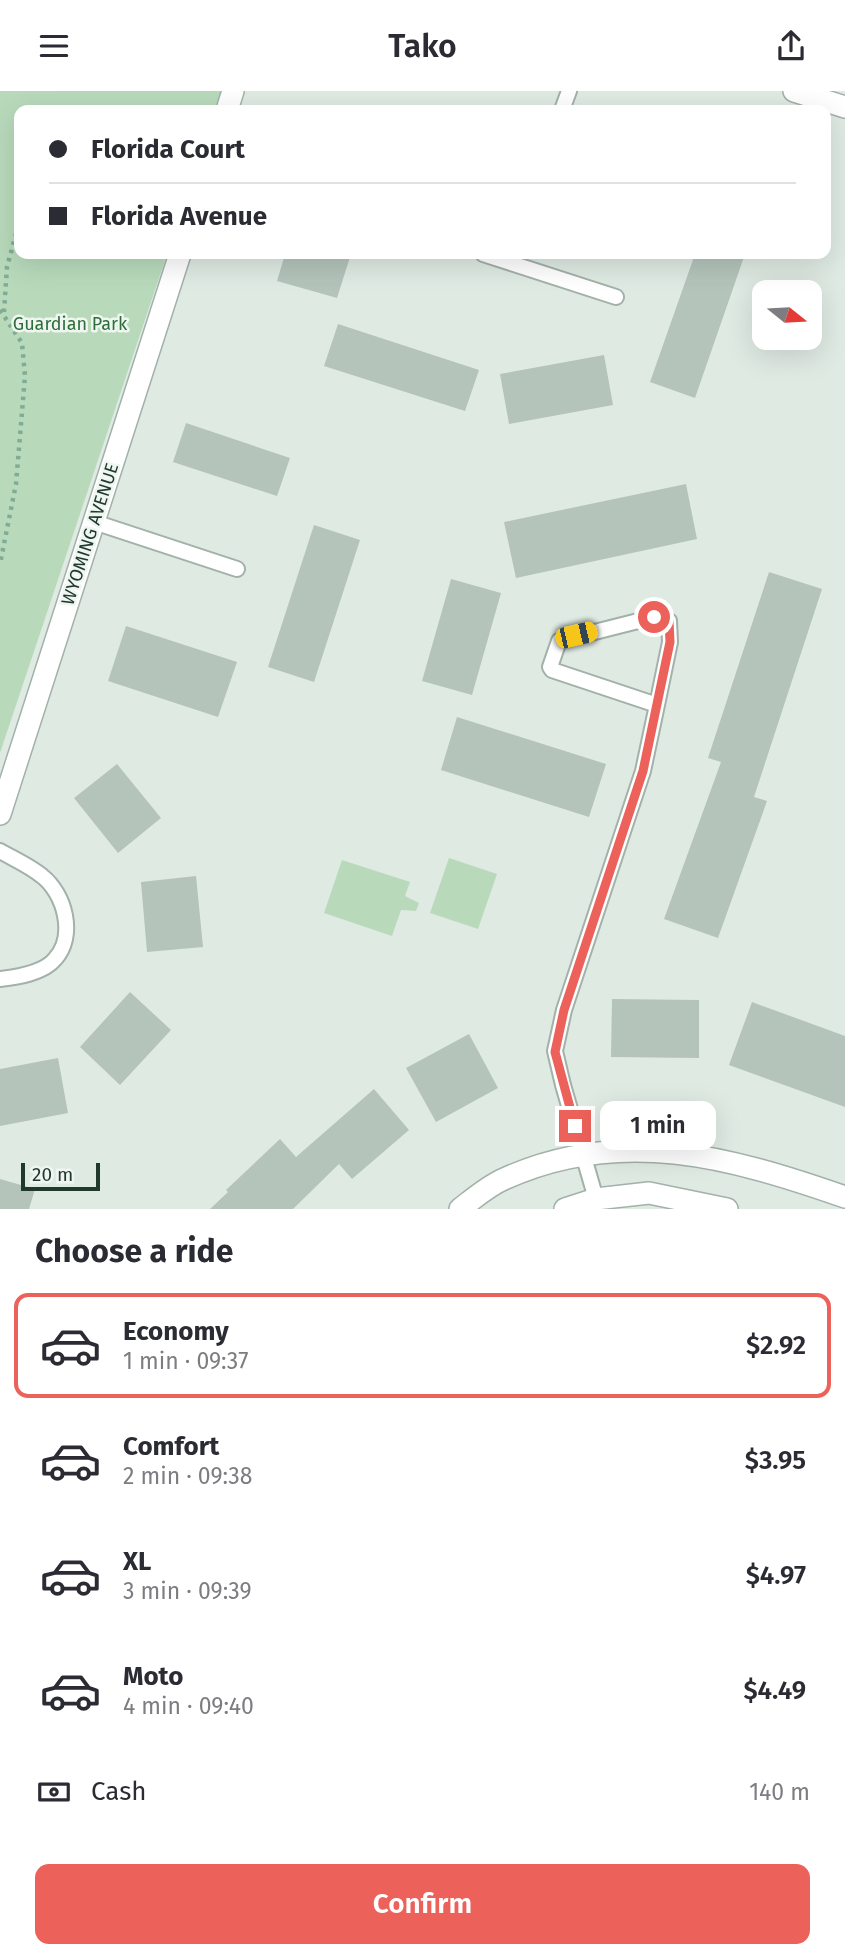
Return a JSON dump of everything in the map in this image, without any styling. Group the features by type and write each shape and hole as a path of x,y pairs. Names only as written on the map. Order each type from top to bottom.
{"street":[{"path":"794,91 845,107"},
{"name":"WYOMING AVENUE","path":"0,814 178,259"},
{"path":"460,1209 502,1180 583,1153 667,1150 767,1172 845,1197"},
{"path":"565,1209 596,1199 649,1193 727,1209"}],"lane":[{"path":"514,259 616,297"},
{"path":"94,522 237,569"},
{"path":"596,1199 555,1052 564,1010 643,771 657,705 670,642 669,621 654,617 576,635 556,644 551,670 657,705"},
{"path":"0,851 44,877 62,902 68,933 55,960 29,975 0,979"}],"path":[{"path":"0,564 16,484 25,376 22,343 2,311 7,267 14,241"}],"green space":[{"name":"Guardian Park","path":"0,91 222,91 217,105 14,105 14,259 165,259 0,753"},
{"path":"449,858 497,874 478,929 430,913"},
{"path":"342,860 410,882 405,896 419,903 416,911 401,910 392,936 324,913"}],"building":[{"path":"284,259 349,259 337,298 277,281"},
{"path":"693,259 743,259 695,398 650,382"},
{"path":"338,324 479,370 465,411 324,366"},
{"path":"604,355 613,405 509,424 500,374"},
{"path":"186,423 290,458 277,496 173,462"},
{"path":"686,484 697,539 516,578 504,522"},
{"path":"314,525 360,540 314,682 268,667"},
{"path":"769,572 822,589 754,797 767,801 718,938 664,919 721,762 708,758"},
{"path":"451,579 501,593 472,695 422,681"},
{"path":"126,626 237,662 218,717 108,681"},
{"path":"457,717 606,764 589,817 441,770"},
{"path":"117,764 161,818 118,853 74,798"},
{"path":"196,876 203,947 147,952 141,882"},
{"path":"130,992 171,1030 120,1085 80,1047"},
{"path":"612,999 699,1000 699,1058 611,1057"},
{"path":"752,1002 845,1036 845,1107 729,1065"},
{"path":"469,1034 498,1088 436,1122 406,1068"},
{"path":"58,1058 68,1113 0,1126 0,1069"},
{"path":"374,1089 409,1130 352,1179 339,1164 293,1209 210,1209 228,1192 226,1190 280,1139 296,1157"},
{"path":"0,1179 35,1189 29,1209 0,1209"}],"route":[{"path":"575,1126 555,1052 564,1010 643,771 670,642 669,621 654,617"}]}
